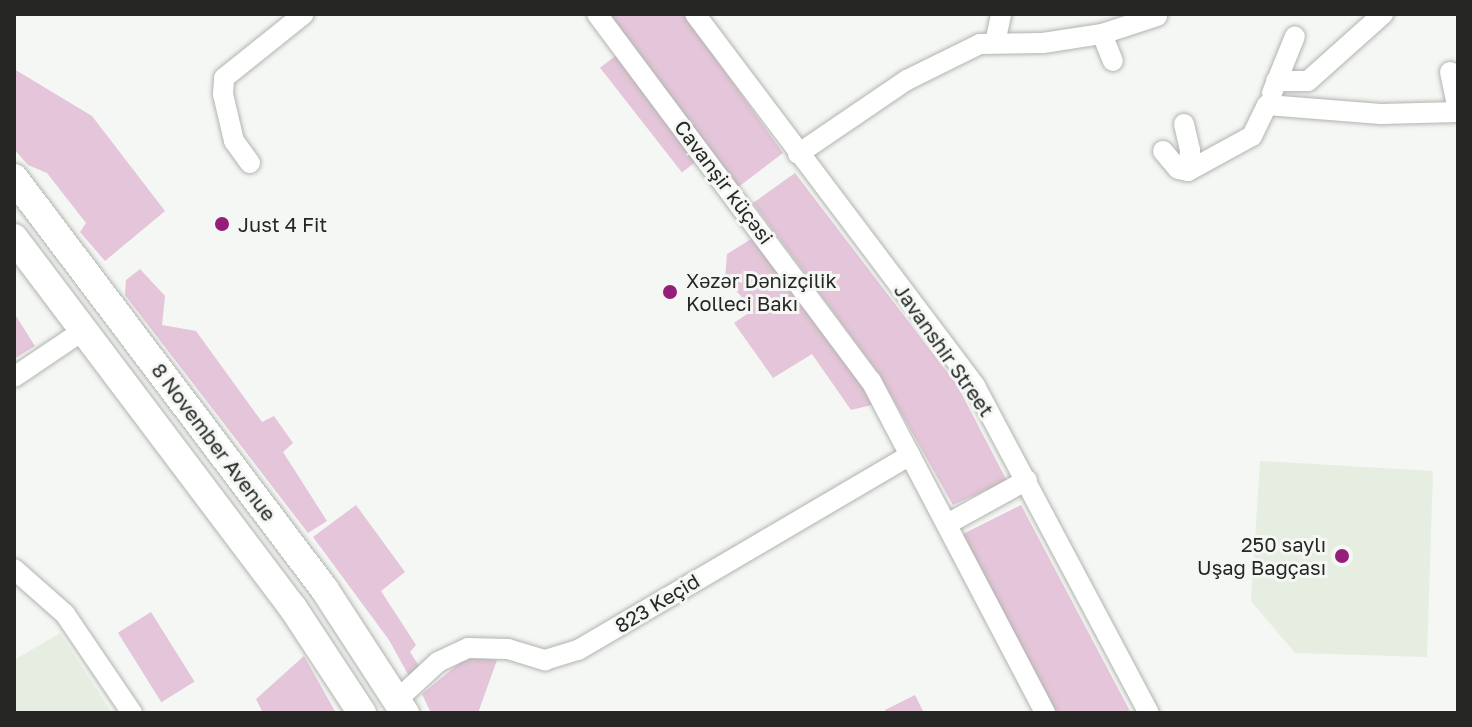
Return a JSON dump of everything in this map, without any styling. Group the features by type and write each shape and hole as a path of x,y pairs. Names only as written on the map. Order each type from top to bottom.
{"highway":[{"name":"8 November Avenue","path":"14,178 325,590 401,706"},
{"name":"8 November Avenue","path":"14,238 293,608 362,713"}],"street":[{"path":"250,163 234,141 223,94 224,78 304,14"},
{"name":"Cavanşir küçəsi","path":"597,14 871,381 949,523"},
{"name":"Javanshir Street","path":"695,14 975,386 1149,713"},
{"path":"995,43 1001,14"},
{"path":"1081,14 1092,35 1113,61"},
{"path":"1276,81 1308,81 1383,14"},
{"path":"798,154 907,80 958,52 995,43 1043,43 1092,35 1157,16"},
{"path":"1163,151 1178,169 1188,171 1252,136 1295,36"},
{"path":"1267,105 1381,114 1458,110 1450,72"},
{"path":"1184,124 1188,171"},
{"path":"14,377 84,330"},
{"name":"823 Keçid","path":"401,706 438,662 468,648 508,649 545,660 578,650 910,455"},
{"path":"1027,480 949,523 1045,713"},
{"path":"14,569 65,614 132,713"}],"shaded area":[{"path":"603,14 684,14 783,153 737,188"},
{"path":"619,53 701,158 682,173 600,68"},
{"path":"14,69 92,116 165,211 105,261 80,232 86,223 47,173 28,165 14,149"},
{"path":"795,173 957,385 1007,481 953,505 879,374 753,203"},
{"path":"756,236 876,404 851,410 812,354 773,378 734,323 753,310 725,278 727,254"},
{"path":"140,269 165,296 162,325 196,331 262,422 274,416 293,443 283,452 327,521 308,533 125,295 126,280"},
{"path":"14,313 35,346 14,359"},
{"name":"250 saylı Uşag Bağçası","path":"1260,461 1433,471 1427,657 1295,653 1251,601"},
{"path":"356,505 405,572 381,591 416,645 410,652 421,669 410,678 389,640 313,537"},
{"path":"1021,505 1131,713 1050,713 959,536"},
{"path":"151,612 194,682 161,702 118,633"},
{"path":"60,633 112,713 14,713 14,660"},
{"path":"304,656 336,713 263,713 256,699"},
{"path":"468,656 497,660 478,713 431,713 422,694"},
{"path":"915,695 924,713 886,713 885,710"}],"place":[{"name":"Just 4 Fit","path":"222,224"},
{"name":"Xəzər Dənizçilik Kolleci Bakı","path":"670,292"},
{"name":"250 saylı Uşag Bağçası","path":"1342,556"}]}
